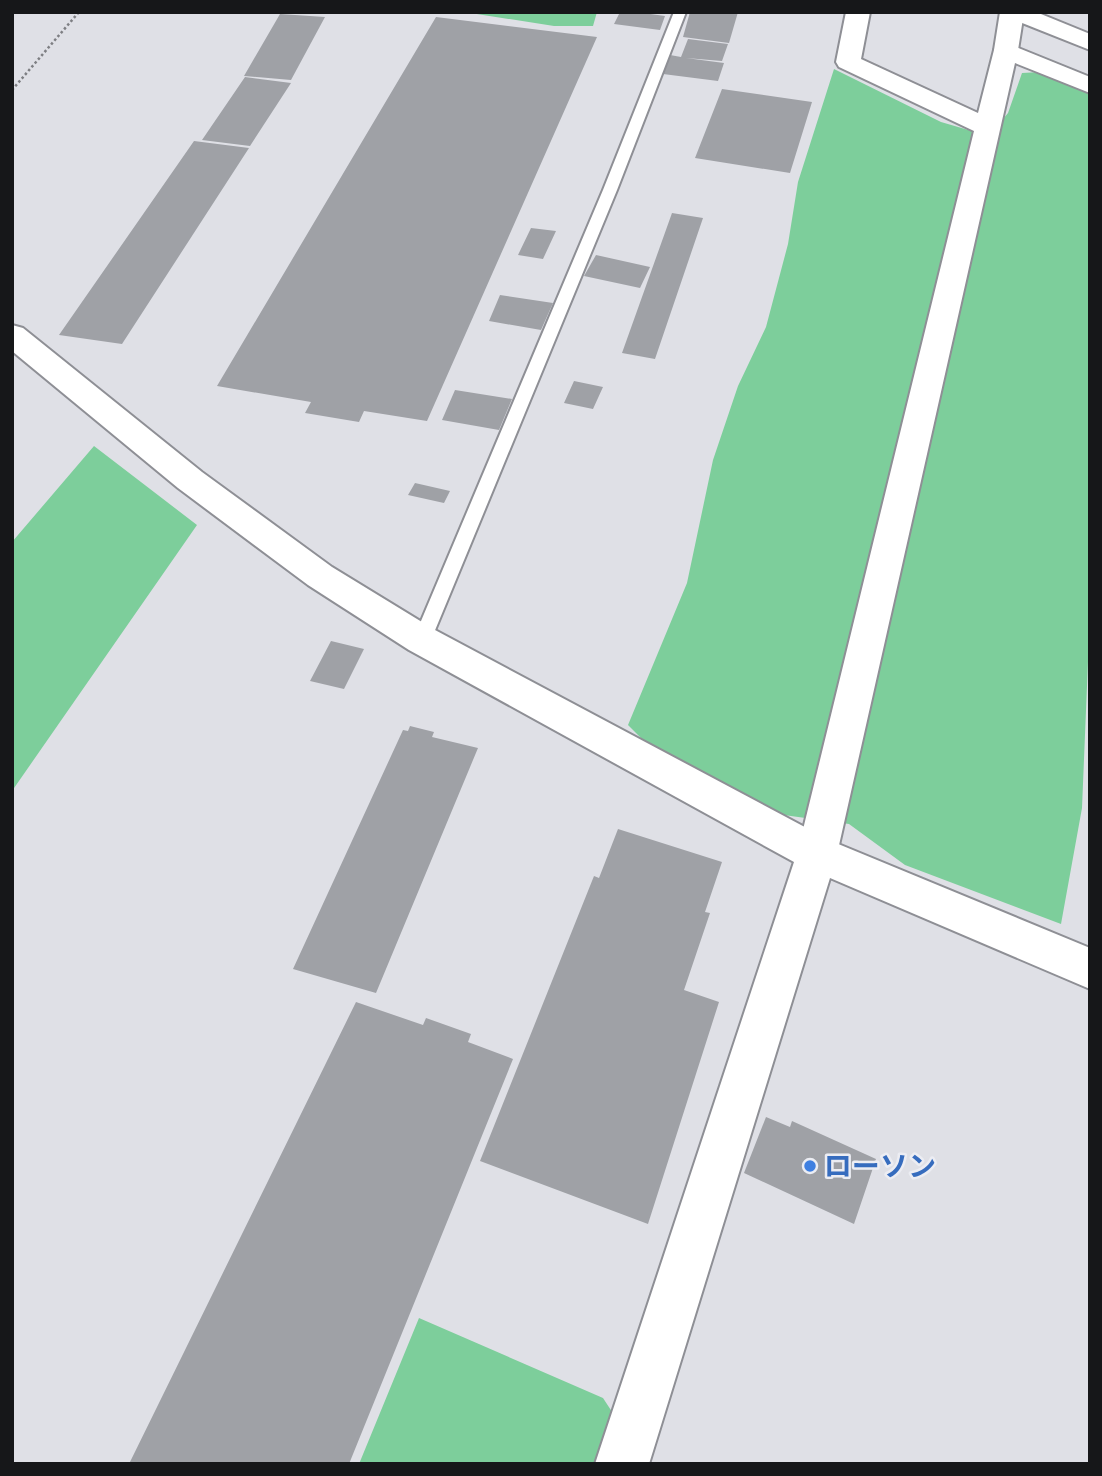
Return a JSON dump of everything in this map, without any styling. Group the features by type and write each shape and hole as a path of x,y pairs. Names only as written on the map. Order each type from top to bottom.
{"main road":[{"path":"858,12 849,62 987,127"},
{"path":"622,1464 817,854 1010,27"},
{"path":"1010,27 1088,42"},
{"path":"1010,27 1090,86"},
{"path":"12,335 190,480 320,576 422,640 817,854 1090,969"}],"lane":[{"path":"422,640 610,190 680,12"}],"path":[{"path":"12,90 79,12"}],"green space":[{"path":"464,12 597,12 593,26 554,26"},
{"path":"834,69 941,122 989,136 1008,113 1022,73 1040,72 1090,93 1090,613 1082,808 1061,924 905,865 849,824 755,811 661,758 628,725 687,583 713,460 738,386 766,327 788,244 798,182"},
{"path":"94,446 197,525 12,791 12,542"},
{"path":"419,1318 603,1398 620,1424 606,1464 359,1464"}],"building":[{"path":"620,12 665,16 660,30 614,24"},
{"path":"690,12 738,12 729,43 683,37"},
{"path":"280,14 325,17 291,80 244,76"},
{"path":"436,17 597,37 427,421 364,411 359,422 305,413 311,402 217,386"},
{"path":"688,39 728,44 722,61 686,58 724,63 718,81 663,74 670,55 681,57"},
{"path":"245,77 291,83 250,146 202,140"},
{"path":"722,89 812,102 790,173 695,158"},
{"path":"194,141 249,148 122,344 59,335"},
{"path":"672,213 703,218 655,359 622,353"},
{"path":"531,228 556,231 543,259 518,255"},
{"path":"596,255 650,267 640,288 584,276"},
{"path":"500,295 553,303 541,330 489,321"},
{"path":"574,381 603,387 593,409 564,403"},
{"path":"455,390 512,399 499,430 442,420"},
{"path":"415,483 450,491 444,503 408,495"},
{"path":"331,641 364,649 344,689 310,681"},
{"path":"410,726 434,732 432,737 478,748 376,993 293,969 403,730 408,731"},
{"path":"618,829 722,862 705,912 710,913 684,990 719,1002 648,1224 480,1161 594,876 599,878"},
{"path":"356,1002 423,1025 426,1018 471,1034 468,1042 513,1059 349,1464 129,1464"},
{"name":"ローソン","path":"766,1117 790,1127 792,1121 876,1159 854,1224 744,1173"}],"place":[{"name":"ローソン","path":"810,1166"}]}
